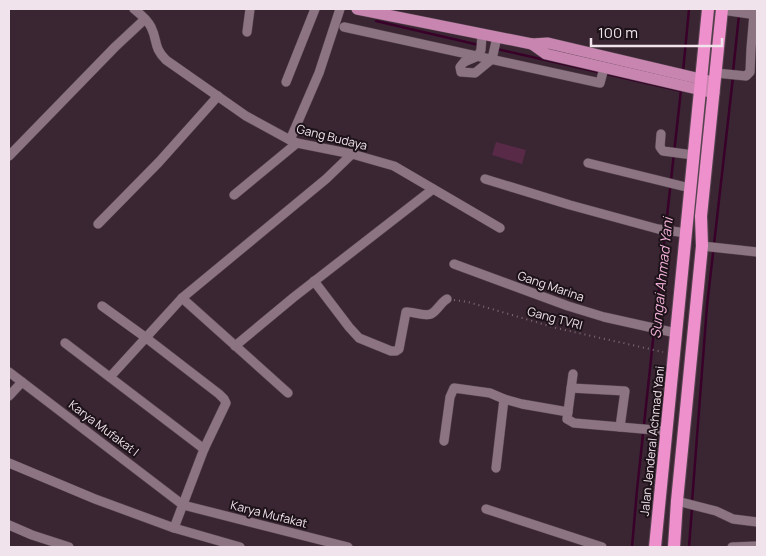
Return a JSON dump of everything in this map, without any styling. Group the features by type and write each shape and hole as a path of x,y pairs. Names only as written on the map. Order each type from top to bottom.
{"highway":[{"name":"Jalan Jenderal Achmad Yani","path":"655,547 686,233 686,188 695,83 708,9"},
{"path":"674,547 682,503 687,402 706,247 701,216 726,11"},
{"path":"672,384 689,384"},
{"path":"669,401 687,402"}],"main road":[{"path":"356,9 494,49 548,43 675,79 695,83 718,81"},
{"path":"532,44 546,54 603,72 675,79"}],"street":[{"name":"Gang Budaya","path":"134,9 150,24 157,49 166,60 246,116 294,141 394,166 500,228"},
{"path":"246,32 250,9"},
{"path":"286,82 315,9"},
{"path":"234,196 294,141 340,9"},
{"path":"718,81 746,76 750,72 754,14 726,11"},
{"path":"9,156 114,47 145,19"},
{"path":"344,27 481,46 600,83 603,72"},
{"path":"481,46 460,67 461,72 475,73 494,49"},
{"path":"98,224 159,162 218,96"},
{"path":"661,134 660,149 673,154 688,155"},
{"path":"110,377 182,298 326,179 352,154"},
{"path":"588,164 686,188"},
{"path":"485,179 649,227 686,233"},
{"path":"235,346 314,281 433,189"},
{"path":"706,247 757,252"},
{"name":"Gang Marina","path":"454,264 568,306 604,317 676,333"},
{"path":"314,281 354,334 391,351 399,349 406,312 429,315 447,299"},
{"path":"182,298 288,393"},
{"path":"102,306 219,394 226,403 204,449 174,528"},
{"path":"65,343 204,449"},
{"name":"Karya Mufakat I","path":"9,372 183,505"},
{"path":"573,374 567,419 574,423 666,431"},
{"path":"9,396 22,382"},
{"path":"444,441 450,397 454,388 490,393 522,404 568,412"},
{"path":"571,388 625,391 620,426"},
{"path":"496,468 504,399"},
{"path":"9,462 95,499 174,528 240,547"},
{"path":"682,503 733,518 757,522"},
{"name":"Karya Mufakat","path":"183,505 348,547"},
{"path":"486,509 602,547"},
{"path":"9,525 69,547"},
{"path":"732,547 757,546"}],"path":[{"name":"Gang TVRI","path":"447,299 468,302 556,328 658,351"}],"shaded area":[{"path":"496,142 526,150 522,164 492,155"}],"waterway":[{"name":"Sungai Ahmad Yani","path":"683,72 689,9"},
{"name":"Sungai Ahmad Yani","path":"733,72 739,15"},
{"path":"376,21 479,45"},
{"path":"497,49 681,91"},
{"name":"Sungai Ahmad Yani","path":"692,502 707,306 733,77"},
{"name":"Sungai Ahmad Yani","path":"655,325 681,90"},
{"name":"Sungai Ahmad Yani","path":"632,547 654,331"},
{"name":"Sungai Ahmad Yani","path":"689,547 692,508"}]}
